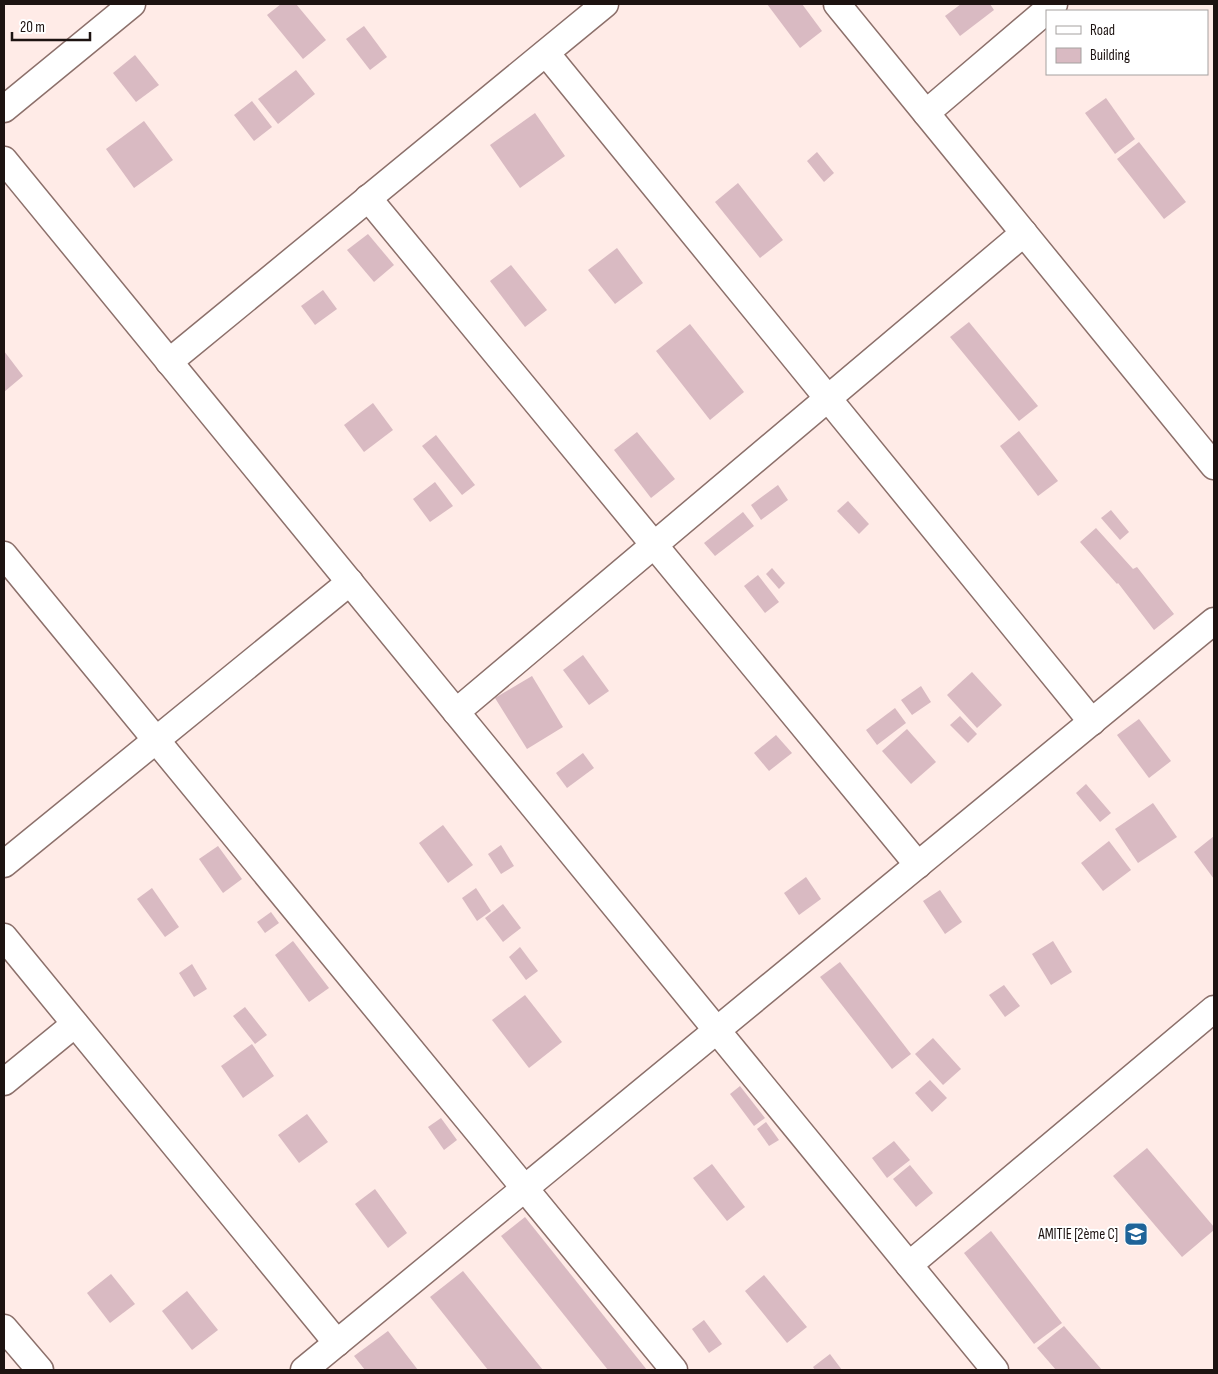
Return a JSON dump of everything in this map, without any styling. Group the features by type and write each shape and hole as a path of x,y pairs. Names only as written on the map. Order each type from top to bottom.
{"street":[{"path":"4,109 132,4"},
{"path":"169,362 605,4"},
{"path":"836,4 1214,466"},
{"path":"926,113 1046,11"},
{"path":"546,53 1092,722"},
{"path":"4,160 995,1370"},
{"path":"368,198 918,865"},
{"path":"456,712 1024,233"},
{"path":"4,555 674,1370"},
{"path":"4,864 350,582"},
{"path":"304,1370 1214,621"},
{"path":"4,937 337,1343"},
{"path":"909,1265 1214,1008"},
{"path":"4,1082 75,1024"},
{"path":"4,1328 40,1370"}],"building":[{"path":"281,4 296,4 326,40 303,59 267,15"},
{"path":"767,4 802,4 822,31 800,48"},
{"path":"961,4 990,4 994,10 960,36 945,16"},
{"path":"364,26 387,57 370,70 346,39"},
{"path":"135,55 159,85 136,102 113,73"},
{"path":"296,70 315,94 278,124 258,99"},
{"path":"1106,98 1135,139 1115,154 1085,113"},
{"path":"252,101 272,127 254,141 234,115"},
{"path":"535,113 565,156 520,188 490,145"},
{"path":"144,121 173,160 134,188 106,149"},
{"path":"1139,142 1186,202 1164,219 1117,159"},
{"path":"817,152 834,173 824,182 807,161"},
{"path":"738,183 783,240 760,258 715,202"},
{"path":"368,234 394,265 374,282 347,250"},
{"path":"617,248 643,283 615,304 588,270"},
{"path":"511,265 547,310 525,327 490,281"},
{"path":"323,290 337,309 315,325 301,306"},
{"path":"969,322 1038,406 1019,421 950,337"},
{"path":"690,324 744,392 710,420 656,351"},
{"path":"4,351 23,376 4,392"},
{"path":"373,403 393,430 364,452 344,425"},
{"path":"1019,431 1058,481 1038,496 1000,446"},
{"path":"637,432 675,479 651,498 614,450"},
{"path":"436,435 475,485 462,495 422,446"},
{"path":"435,482 453,506 430,522 413,499"},
{"path":"778,485 788,500 761,520 751,505"},
{"path":"848,501 869,524 859,534 837,511"},
{"path":"1111,510 1129,532 1120,540 1101,518"},
{"path":"743,512 754,526 715,556 704,543"},
{"path":"1096,528 1133,569 1137,567 1174,614 1154,630 1118,583 1080,542"},
{"path":"772,568 785,583 779,589 766,574"},
{"path":"758,575 779,602 765,613 744,586"},
{"path":"583,655 609,691 589,705 563,670"},
{"path":"972,672 1002,705 977,728 947,695"},
{"path":"532,676 563,727 527,749 495,698"},
{"path":"921,686 931,702 912,715 901,700"},
{"path":"895,708 906,723 877,745 866,730"},
{"path":"960,716 977,734 968,743 950,725"},
{"path":"1139,719 1171,761 1149,778 1117,735"},
{"path":"907,729 936,762 911,784 882,751"},
{"path":"776,735 792,753 769,771 754,753"},
{"path":"583,753 594,768 567,788 556,773"},
{"path":"1086,784 1111,813 1100,822 1076,793"},
{"path":"1153,803 1177,837 1138,863 1115,829"},
{"path":"443,825 473,865 448,883 419,843"},
{"path":"1214,836 1214,879 1194,852"},
{"path":"1109,841 1131,870 1103,891 1081,863"},
{"path":"501,845 514,866 501,874 488,854"},
{"path":"218,846 242,879 223,893 199,859"},
{"path":"806,877 821,899 799,915 784,893"},
{"path":"152,888 179,927 165,937 137,899"},
{"path":"476,888 491,911 477,921 462,898"},
{"path":"940,890 962,922 945,934 923,901"},
{"path":"503,904 521,928 503,942 485,918"},
{"path":"271,912 279,923 265,933 257,922"},
{"path":"293,941 329,988 309,1002 275,955"},
{"path":"1053,941 1072,972 1051,985 1032,954"},
{"path":"520,947 538,971 526,980 509,957"},
{"path":"840,962 911,1054 892,1069 820,977"},
{"path":"192,964 207,989 194,997 179,973"},
{"path":"1004,985 1020,1006 1005,1017 989,995"},
{"path":"525,995 562,1042 529,1068 492,1020"},
{"path":"245,1007 267,1035 255,1044 233,1016"},
{"path":"933,1038 961,1069 943,1085 915,1054"},
{"path":"252,1044 274,1076 243,1098 221,1066"},
{"path":"930,1080 947,1098 932,1112 915,1093"},
{"path":"740,1086 765,1118 754,1126 730,1094"},
{"path":"307,1114 328,1142 299,1163 278,1135"},
{"path":"441,1118 457,1140 444,1150 428,1127"},
{"path":"766,1122 779,1140 769,1146 757,1129"},
{"path":"894,1141 910,1160 887,1178 872,1158"},
{"path":"1147,1148 1214,1227 1214,1230 1182,1257 1113,1176"},
{"path":"712,1164 745,1207 727,1221 693,1178"},
{"path":"910,1165 933,1193 916,1207 893,1179"},
{"path":"375,1189 407,1233 388,1248 355,1204"},
{"path":"525,1217 647,1370 608,1370 501,1236"},
{"path":"991,1231 1062,1323 1034,1344 964,1253"},
{"path":"463,1271 543,1370 488,1370 430,1297"},
{"path":"111,1274 135,1304 110,1323 87,1293"},
{"path":"764,1275 807,1327 787,1343 745,1291"},
{"path":"187,1291 218,1330 192,1350 162,1311"},
{"path":"704,1320 722,1344 709,1353 692,1329"},
{"path":"1064,1326 1102,1370 1056,1370 1037,1348"},
{"path":"388,1331 418,1370 365,1370 354,1356"},
{"path":"830,1354 842,1370 815,1370 813,1367"}],"place":[{"name":"AMITIE [2ème C]","path":"1136,1234"}]}
